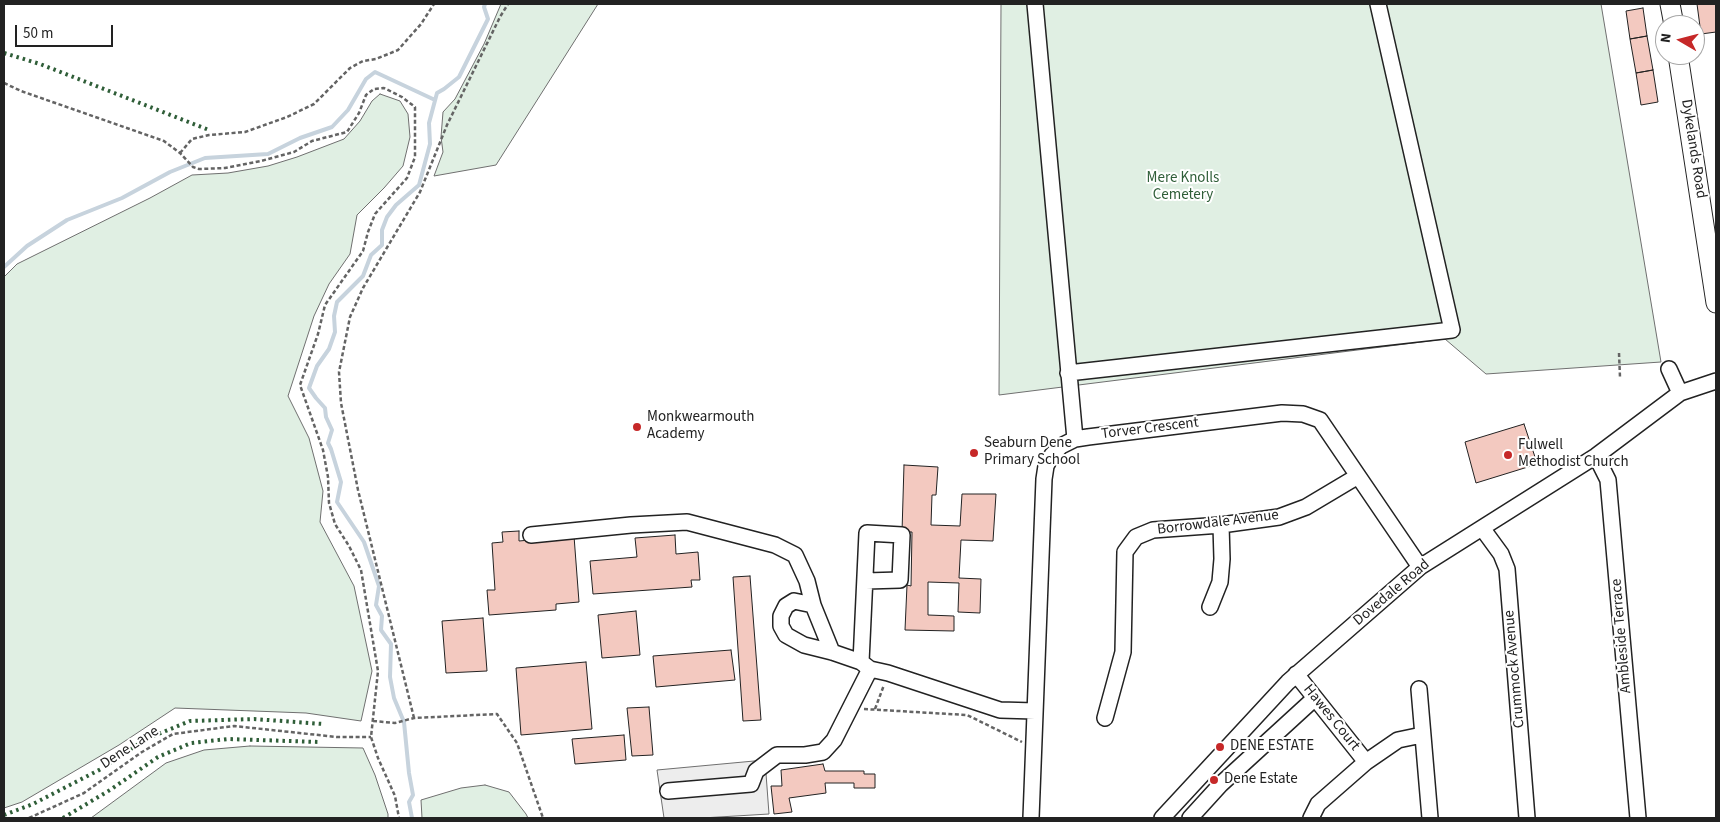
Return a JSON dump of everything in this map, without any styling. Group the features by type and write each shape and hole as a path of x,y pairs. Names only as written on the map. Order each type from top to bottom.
{"main road":[{"name":"Dykelands Road","path":"1680,65 1714,276 1716,303"}],"street":[{"path":"1035,4 1075,439"},
{"path":"1068,373 1452,330 1378,4"},
{"path":"1669,369 1680,392"},
{"name":"Dovedale Road","path":"1162,818 1296,674 1420,567 1596,456 1680,392 1716,380"},
{"name":"Torver Crescent","path":"1031,818 1044,479 1046,466 1052,455 1061,446 1075,439 1282,413 1303,414 1320,420 1420,567"},
{"name":"Ambleside Terrace","path":"1596,456 1608,480 1638,818"},
{"name":"Borrowdale Avenue","path":"1106,718 1123,652 1125,552 1136,537 1153,530 1220,525 1279,517 1306,507 1358,476"},
{"path":"531,535 631,525 687,522 775,545 795,555 808,581 813,605 832,652"},
{"path":"1210,607 1220,582 1222,559 1220,525"},
{"name":"Crummock Avenue","path":"1482,528 1501,554 1507,569 1527,818"},
{"path":"668,791 751,784 756,771 778,756 823,752 834,740 866,666 866,580"},
{"path":"813,605 794,601 786,606 780,616 781,626 786,635 804,645 832,652 866,666 1000,710 1035,711"},
{"name":"Hawes Court","path":"1296,674 1366,762"},
{"path":"1419,689 1430,818"},
{"path":"1190,818 1221,784 1315,698"},
{"path":"1311,818 1318,804 1366,762 1398,740 1422,734"}],"path":[{"path":"180,153 192,139 210,135 245,132 287,117 314,104 350,68 362,61 376,59 398,50 421,24 434,4"},
{"path":"414,718 358,490 341,403 339,372 350,317 363,288 420,192 447,125 508,4"},
{"path":"4,83 21,91 164,140 193,167 199,169 225,168 261,161 294,152 312,140 347,132 359,112 366,95 374,89 384,88 402,97 415,107 414,157 407,178 375,214 363,251 325,305 318,334 300,385 323,450 328,477 328,503 334,524 349,546 361,570 378,671 371,737 395,796 399,818"},
{"path":"1619,353 1620,377"},
{"path":"875,709 888,673"},
{"path":"862,708 967,715 1034,749"},
{"path":"372,721 395,723 414,718 497,714 517,743 542,818"},
{"name":"Dene Lane","path":"29,818 84,793 142,752 173,734 234,726 337,737 371,737"}],"green space":[{"path":"501,4 598,4 496,165 434,176 443,152 441,137 443,112 455,99 484,44"},
{"name":"Mere Knolls Cemetery","path":"1001,4 1601,4 1661,362 1486,374 1445,339 999,395"},
{"path":"380,94 400,101 408,114 410,137 403,166 357,215 350,254 329,284 314,316 288,396 309,438 323,491 320,522 354,586 372,671 361,721 306,713 175,708 119,745 22,802 4,808 4,277 17,264 192,175 228,173 268,166 344,139 360,121 372,101"},
{"path":"250,746 363,748 375,775 388,818 91,818 166,763 204,750"},
{"path":"485,785 509,792 528,818 422,818 421,800 461,788"}],"shaded area":[{"path":"765,760 769,814 664,818 657,770"}],"building":[{"path":"1697,4 1716,4 1716,32 1705,33 1705,15 1698,15"},
{"path":"1643,8 1647,36 1630,39 1626,11"},
{"path":"1647,36 1653,70 1636,73 1630,39"},
{"path":"1653,70 1658,102 1641,105 1636,73"},
{"path":"1524,424 1535,457 1529,459 1531,466 1476,483 1465,442"},
{"path":"904,465 938,467 936,495 932,495 931,525 960,526 962,494 996,494 993,541 961,540 959,578 981,579 980,613 958,612 959,583 928,582 928,615 954,616 954,631 905,630 907,585 911,586 912,532 902,532"},
{"path":"519,531 519,541 574,536 579,602 556,604 556,610 489,615 487,590 495,590 492,543 503,542 502,532"},
{"path":"675,535 676,554 698,552 700,580 691,580 692,587 593,594 590,561 637,557 635,538"},
{"path":"750,576 761,720 743,721 733,577"},
{"path":"636,611 640,655 602,658 598,615"},
{"path":"483,618 487,671 446,673 442,621"},
{"path":"731,650 735,680 656,687 653,656"},
{"path":"586,662 592,729 521,735 516,668"},
{"path":"649,707 653,755 632,756 627,708"},
{"path":"624,735 626,760 575,764 572,739"},
{"path":"823,764 825,771 864,771 864,774 875,774 875,788 854,788 854,783 825,783 826,793 789,798 792,812 774,814 771,786 782,786 781,770"}],"waterway":[{"path":"412,818 409,802 413,795 404,722 394,698 390,677 391,644 381,630 382,616 376,605 379,586 364,542 337,502 341,482 328,443 332,430 326,417 325,408 309,388 317,366 329,349 335,332 334,316 337,302 363,276 371,255 382,245 382,230 387,217 396,205 419,185 430,144 429,123 437,93 459,77 488,19 484,7 485,4"},
{"path":"4,267 27,246 67,220 122,198 170,172 205,158 268,154 300,138 332,127 348,110 366,79 375,72 435,100"}],"hedge":[{"path":"4,53 40,64 209,130"},
{"path":"4,815 33,804 101,769 146,739 190,721 254,719 323,724"},
{"path":"63,818 110,790 158,757 191,743 228,739 319,742"}],"place":[{"name":"Monkwearmouth Academy","path":"637,427"},
{"name":"Seaburn Dene Primary School","path":"974,453"},
{"name":"Fulwell Methodist Church","path":"1508,455"},
{"name":"DENE ESTATE","path":"1220,747"},
{"name":"Dene Estate","path":"1214,780"}]}
